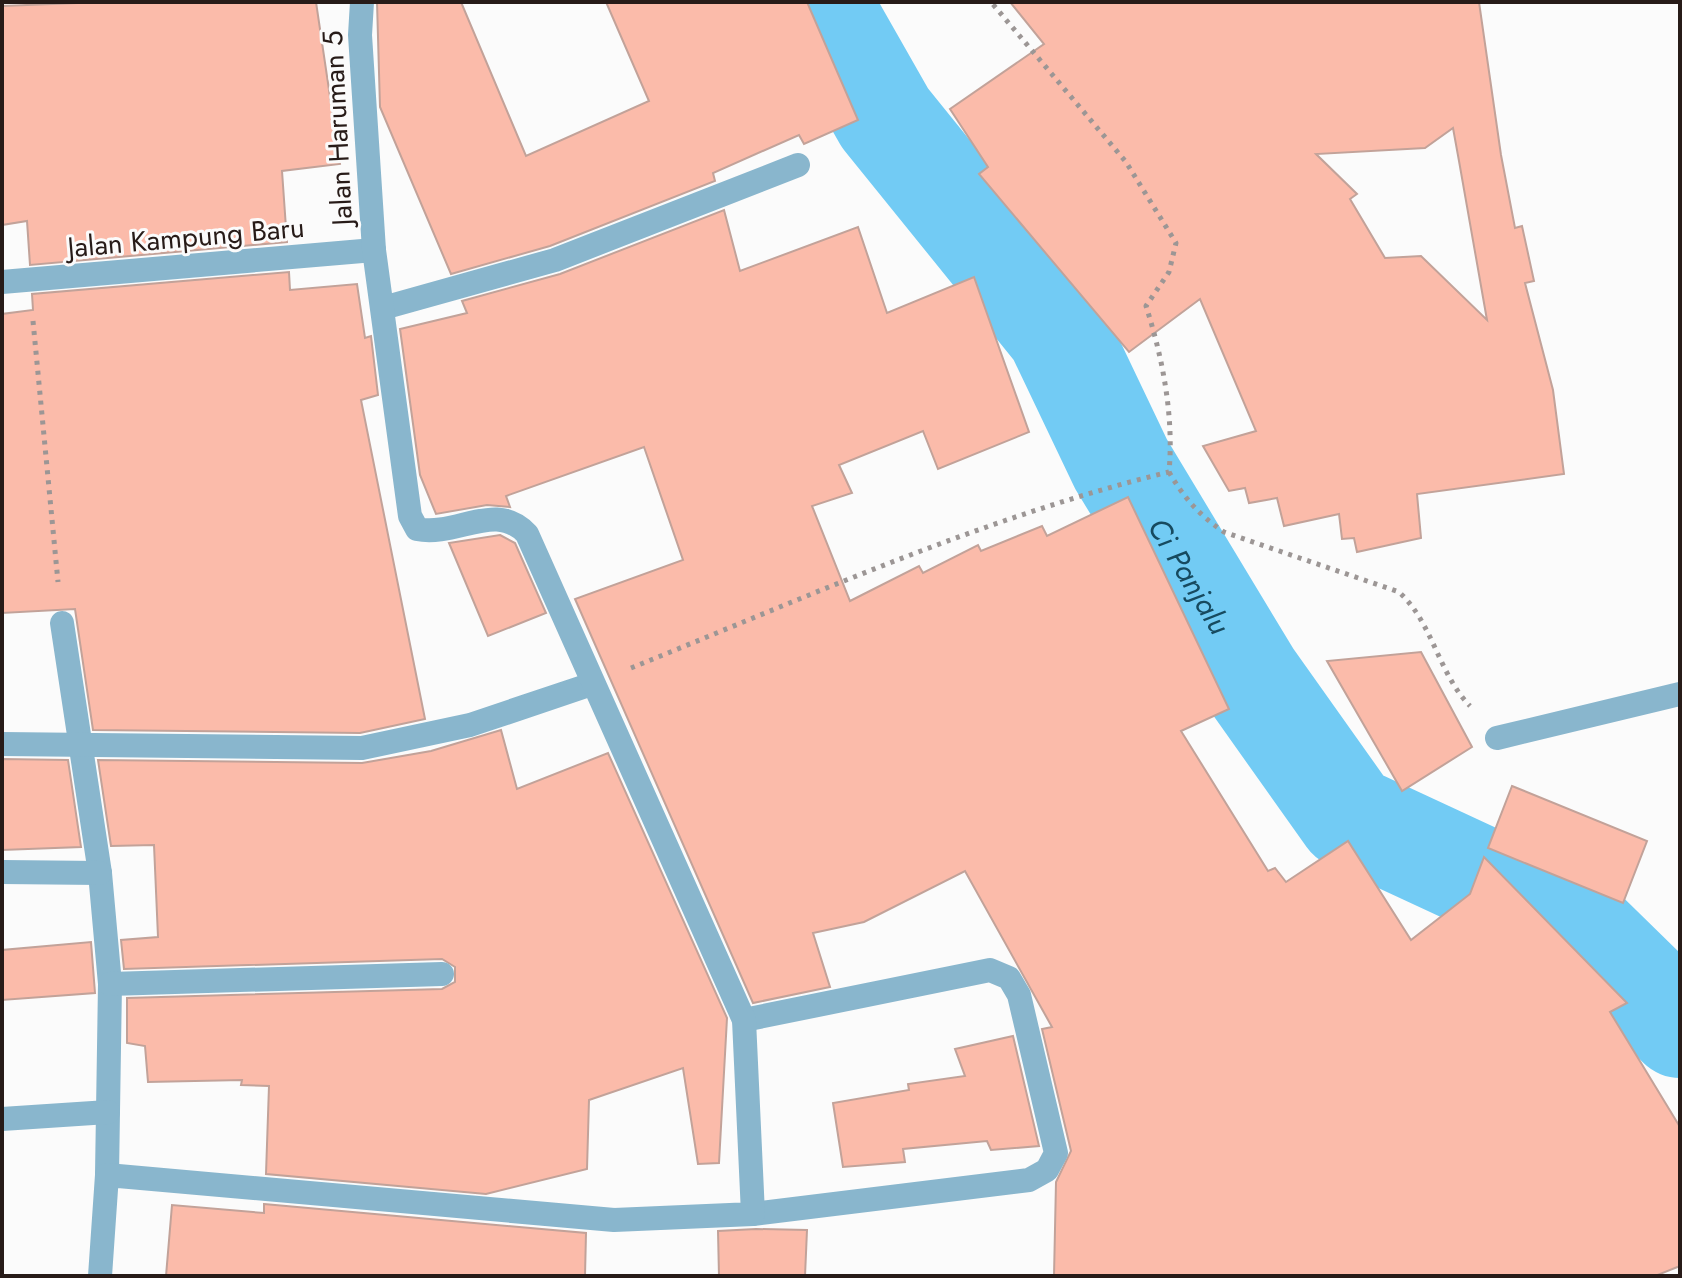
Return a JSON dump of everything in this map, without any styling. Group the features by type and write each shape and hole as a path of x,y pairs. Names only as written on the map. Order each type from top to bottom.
{"street":[{"name":"Jalan Haruman 5","path":"362,2 360,35 374,250 410,516 417,529 434,532 502,517 516,522 527,534 592,684"},
{"path":"383,308 555,260 798,165"},
{"name":"Jalan Kampung Baru","path":"2,282 374,250"},
{"path":"62,623 100,873 110,984 107,1175 100,1276"},
{"path":"2,744 362,748 470,725 592,684 744,1020 753,1214"},
{"path":"1497,738 1680,694"},
{"path":"2,872 100,873"},
{"path":"107,1175 614,1220 753,1214 1029,1180 1047,1170 1056,1153 1019,995 1009,978 990,970 744,1020"},
{"path":"110,984 442,974"},
{"path":"2,1119 108,1112"}],"path":[{"path":"991,2 1126,162 1176,243 1169,272 1146,306 1159,348 1172,443 1169,472 1184,498 1224,532 1399,592 1415,607 1466,701 1497,738"},
{"path":"29,280 62,623"},
{"path":"592,684 876,568 1104,489 1169,472"}],"building":[{"path":"103,2 316,2 340,164 282,171 287,242 30,265 27,221 2,225 2,6"},
{"path":"377,2 461,2 526,156 649,101 606,2 807,2 858,120 804,144 799,135 713,173 715,181 550,246 451,274 380,107"},
{"path":"1010,2 1479,2 1501,155 1515,228 1522,226 1534,281 1525,283 1553,390 1564,474 1417,494 1421,538 1357,552 1354,538 1342,539 1339,514 1284,526 1277,498 1249,503 1245,488 1229,491 1203,446 1256,431 1200,299 1129,352 979,174 988,167 950,109 1044,44","holes":["1453,128 1487,320 1421,256 1385,258 1350,199 1357,194 1316,154 1425,148"]},
{"path":"724,210 740,271 858,227 887,313 974,277 1029,432 938,469 923,431 839,465 852,493 812,506 850,601 919,566 923,573 978,545 981,551 1042,526 1047,536 1128,497 1229,709 1181,731 1268,871 1275,868 1286,882 1348,841 1411,940 1470,894 1484,857 1627,1003 1610,1012 1680,1127 1680,1266 1655,1276 1054,1276 1056,1182 1071,1151 1042,1029 1052,1027 965,871 864,922 813,933 830,987 753,1003 575,599 683,560 644,447 506,496 510,507 487,505 436,514 420,475 400,329 467,313 462,301 560,274"},
{"path":"289,272 290,290 357,284 365,338 371,336 378,395 361,400 425,719 360,733 93,730 75,609 2,613 2,314 33,310 32,294"},
{"path":"500,535 515,543 546,613 488,636 449,543"},
{"path":"1421,652 1472,747 1402,791 1327,661"},
{"path":"501,730 517,789 608,753 727,1018 719,1163 698,1164 683,1068 589,1100 587,1169 486,1194 266,1174 269,1086 241,1085 242,1080 148,1082 145,1046 127,1043 127,998 442,989 455,982 455,967 442,959 124,969 121,940 158,937 154,845 111,846 98,760 362,763 431,751"},
{"path":"2,759 68,760 81,847 2,850"},
{"path":"1512,786 1647,841 1623,903 1488,848"},
{"path":"91,942 95,993 2,1000 2,950"},
{"path":"1013,1036 1039,1146 991,1150 987,1141 903,1149 905,1162 843,1167 833,1103 909,1090 908,1084 965,1076 955,1049"},
{"path":"264,1204 586,1233 585,1276 166,1276 172,1205 264,1213"},
{"path":"807,1230 805,1276 719,1276 718,1231"}],"waterway":[{"name":"Ci Panjalu","path":"819,2 885,118 1058,332 1121,464 1249,676 1349,817 1573,921 1680,1026"}]}
